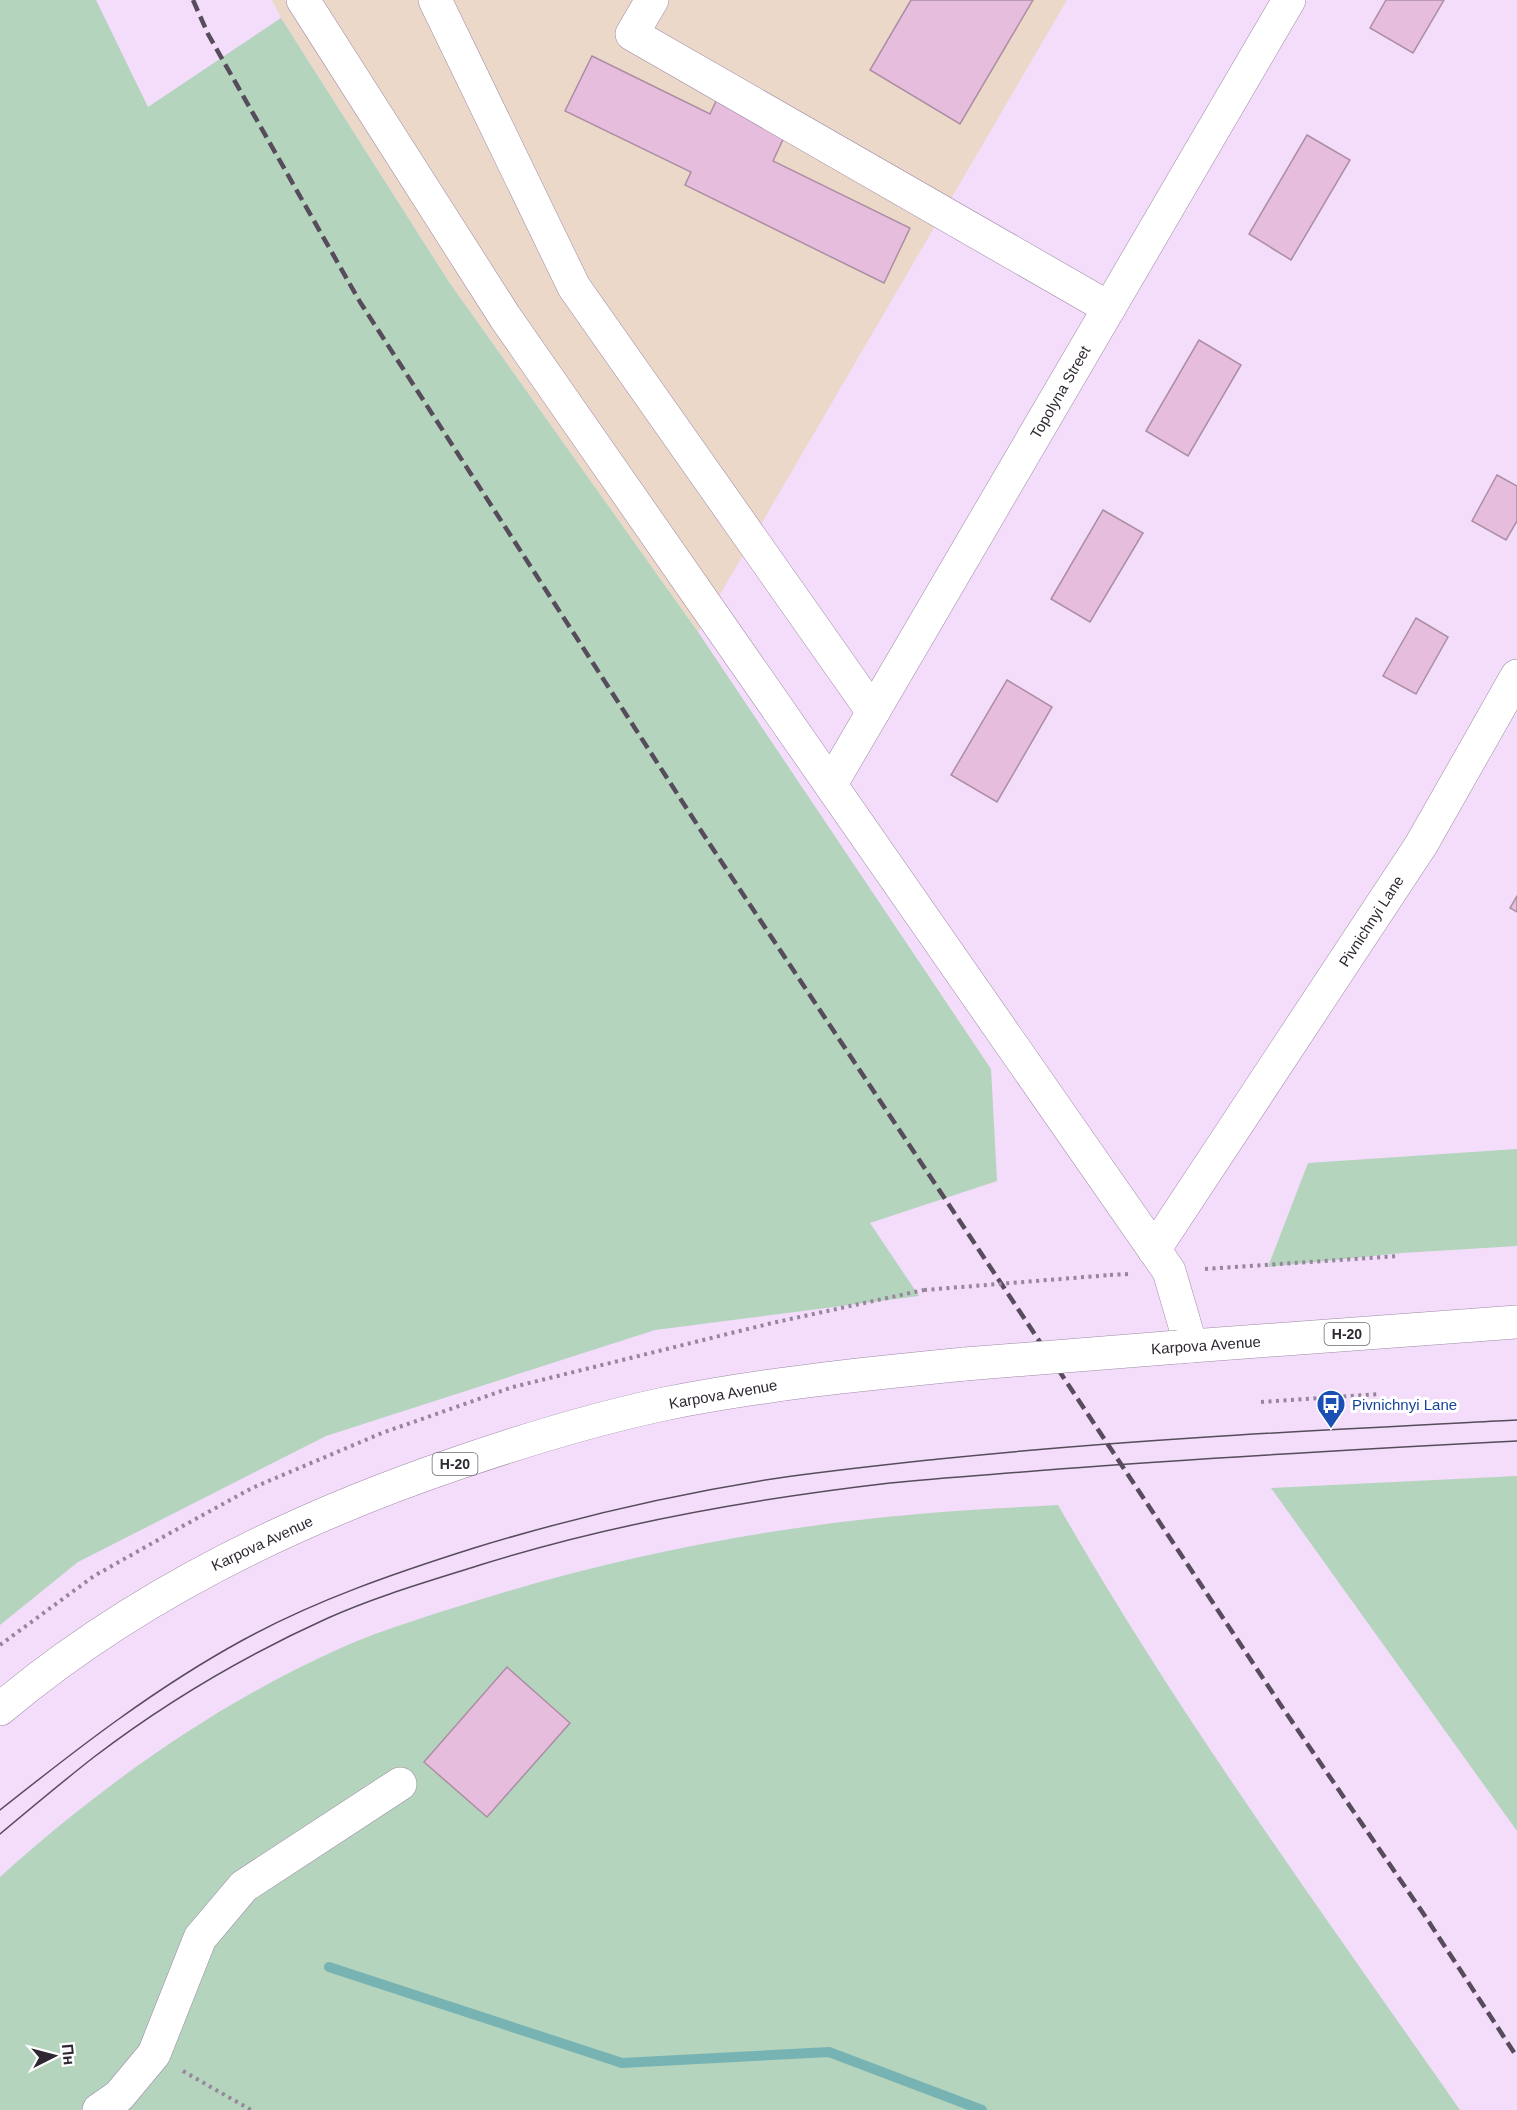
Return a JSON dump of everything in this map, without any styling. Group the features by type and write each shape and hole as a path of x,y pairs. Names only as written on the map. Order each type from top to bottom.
{"street":[{"path":"303,0 505,317 1161,1261 1184,1347"},
{"path":"435,0 574,287 873,712"},
{"path":"652,0 632,34 1109,308"},
{"name":"Topolyna Street","path":"831,784 1289,0"},
{"name":"Pivnichnyi Lane","path":"1161,1261 1421,845 1517,676"},
{"name":"Karpova Avenue","path":"0,1709 99,1634 183,1582 264,1540 392,1485 523,1441 663,1405 810,1379 965,1364 1517,1322"},
{"path":"99,2110 119,2096 154,2054 200,1938 244,1886 400,1784"}],"path":[{"path":"1161,1261 1398,1256"},
{"path":"924,1290 1110,1275"},
{"path":"1261,1402 1379,1394"},
{"path":"154,2054 251,2110"}],"shaded area":[{"path":"272,0 1067,0 698,632 449,282 281,18"}],"green space":[{"path":"0,0 96,0 148,107 281,18 449,282 698,632 991,1069 997,1181 870,1223 919,1296 655,1330 326,1436 78,1562 0,1625"},
{"path":"1517,1149 1517,1246 1402,1253 1268,1267 1308,1163"},
{"path":"1517,1476 1517,1831 1271,1488"},
{"path":"1058,1505 1104,1583 1202,1737 1460,2110 0,2110 0,1877 79,1810 162,1748 251,1694 296,1669 394,1627 532,1584 638,1557 745,1536 854,1521"}],"building":[{"path":"911,0 1033,0 960,124 870,70"},
{"path":"1386,0 1444,0 1413,53 1370,28"},
{"path":"592,56 710,114 717,99 786,133 773,161 910,228 884,283 685,185 691,172 565,111"},
{"path":"1307,135 1350,160 1291,260 1249,234"},
{"path":"1199,340 1241,365 1188,456 1146,431"},
{"path":"1497,475 1517,486 1517,521 1506,540 1472,521"},
{"path":"1103,510 1143,533 1090,622 1051,599"},
{"path":"1416,618 1448,637 1416,694 1383,676"},
{"path":"1007,680 1052,707 997,802 951,775"},
{"path":"1517,896 1517,912 1510,908"},
{"path":"507,1667 570,1723 487,1817 424,1762"}],"waterway":[{"path":"329,1967 622,2063 829,2052 982,2110"}],"tram line":[{"path":"0,1810 148,1699 243,1640 299,1612 356,1588 474,1548 585,1517 697,1492 772,1479 939,1459 1300,1431 1517,1420"},
{"path":"0,1834 121,1737 149,1717 237,1664 297,1632 347,1610 530,1550 684,1514 890,1483 1174,1461 1517,1441"}],"railway":[{"path":"193,0 208,34 360,302 709,843 1517,2057"}],"place":[{"name":"Pivnichnyi Lane","path":"1331,1430"}]}
